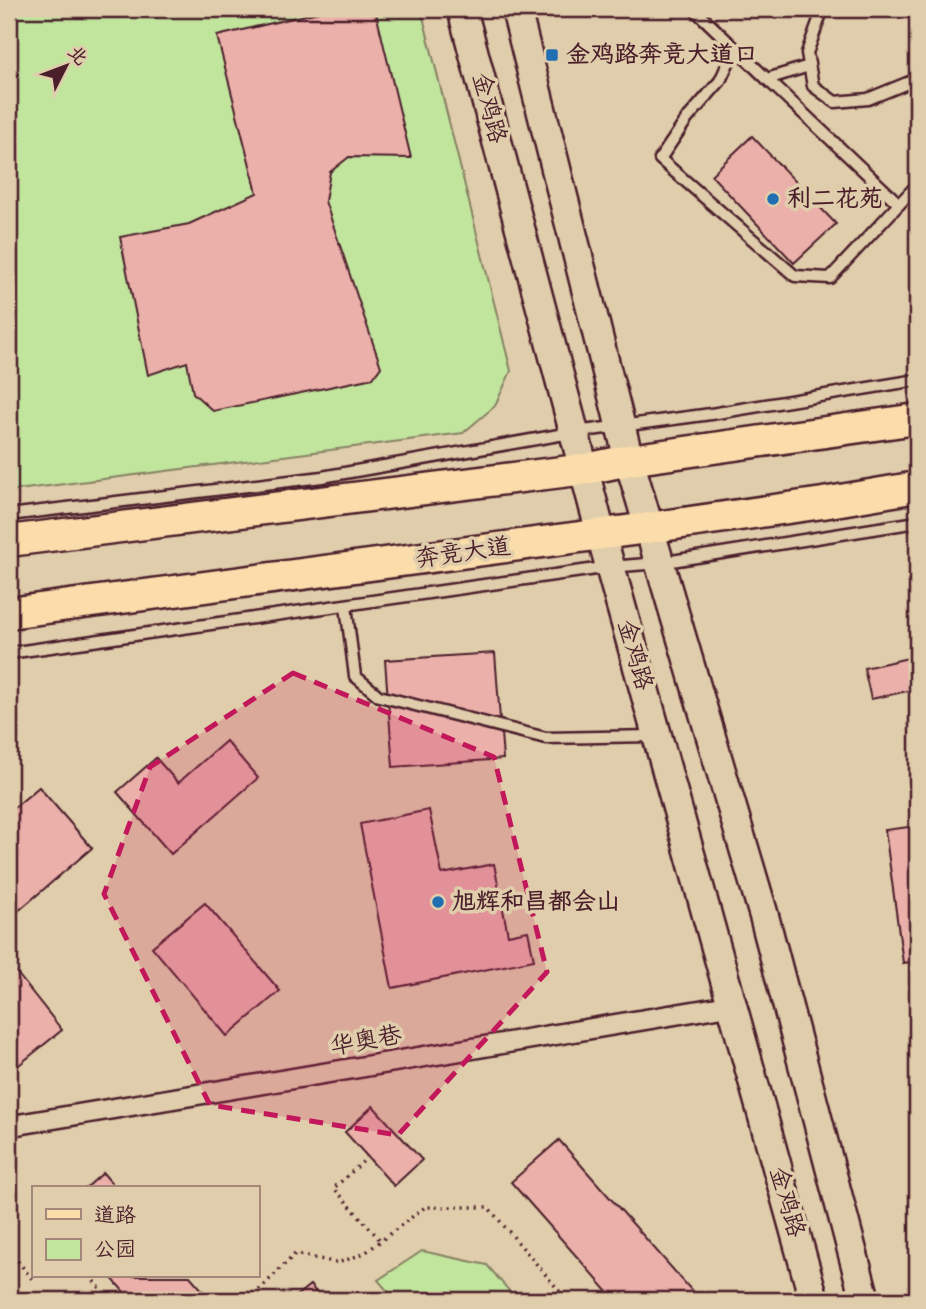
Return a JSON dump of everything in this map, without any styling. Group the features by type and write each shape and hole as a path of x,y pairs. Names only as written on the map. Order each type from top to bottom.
{"main road":[{"name":"金鸡路","path":"462,9 586,469 610,568 814,1300"},
{"name":"金鸡路","path":"516,9 620,427 764,916 864,1300"},
{"path":"9,541 586,469 629,460 917,419"},
{"name":"奔竞大道","path":"9,613 648,528 917,487"}],"street":[{"name":"华奥巷","path":"9,1126 732,1005"}],"lane":[{"path":"694,9 899,204"},
{"path":"820,9 821,14 807,53 809,66 813,86 835,102 868,99 917,79"},
{"path":"735,48 720,81 687,119 660,159 795,276 830,278 917,185"},
{"path":"767,79 809,66"},
{"path":"9,515 322,477 576,432 917,380"},
{"path":"9,653 659,563 917,522"},
{"path":"346,606 355,676 379,696 546,738 657,736"}],"path":[{"path":"369,1157 334,1188 381,1241"},
{"path":"249,1300 295,1254 338,1263 365,1253 425,1207 488,1207 567,1300"},
{"path":"9,1250 33,1278"},
{"path":"91,1278 111,1300"}],"highlighted area":[{"path":"293,673 494,757 547,972 398,1135 210,1105 104,894 150,767"}],"green space":[{"path":"9,9 421,9 511,371 495,406 463,433 9,491"},
{"path":"422,1251 487,1265 517,1300 395,1300 378,1280"}],"building":[{"path":"331,9 375,9 411,158 349,157 330,172 325,201 381,367 373,378 213,411 193,393 187,362 148,375 120,237 189,224 257,193 217,36"},
{"name":"利二花苑","path":"752,136 836,224 794,263 711,175"},
{"path":"495,653 503,759 393,767 385,660"},
{"path":"917,656 917,689 871,699 864,668"},
{"path":"226,741 258,778 171,854 117,792 156,758 178,783"},
{"path":"39,787 92,848 10,918 9,812"},
{"name":"旭辉和昌都会山","path":"429,810 442,874 494,864 508,935 528,931 534,960 392,988 360,824"},
{"path":"917,826 917,961 903,963 885,830"},
{"path":"205,903 280,991 227,1036 152,947"},
{"path":"9,963 62,1030 9,1073"},
{"path":"917,978 917,1019 911,979"},
{"path":"373,1106 422,1160 394,1186 345,1132"},
{"path":"559,1140 700,1300 615,1300 511,1182"},
{"path":"103,1173 114,1186 88,1186"},
{"path":"112,1278 192,1278 211,1300 131,1300"},
{"path":"310,1285 323,1300 291,1300"}],"place":[{"name":"金鸡路奔竞大道口","path":"552,55"},
{"name":"利二花苑","path":"773,199"},
{"name":"旭辉和昌都会山","path":"438,902"}]}
